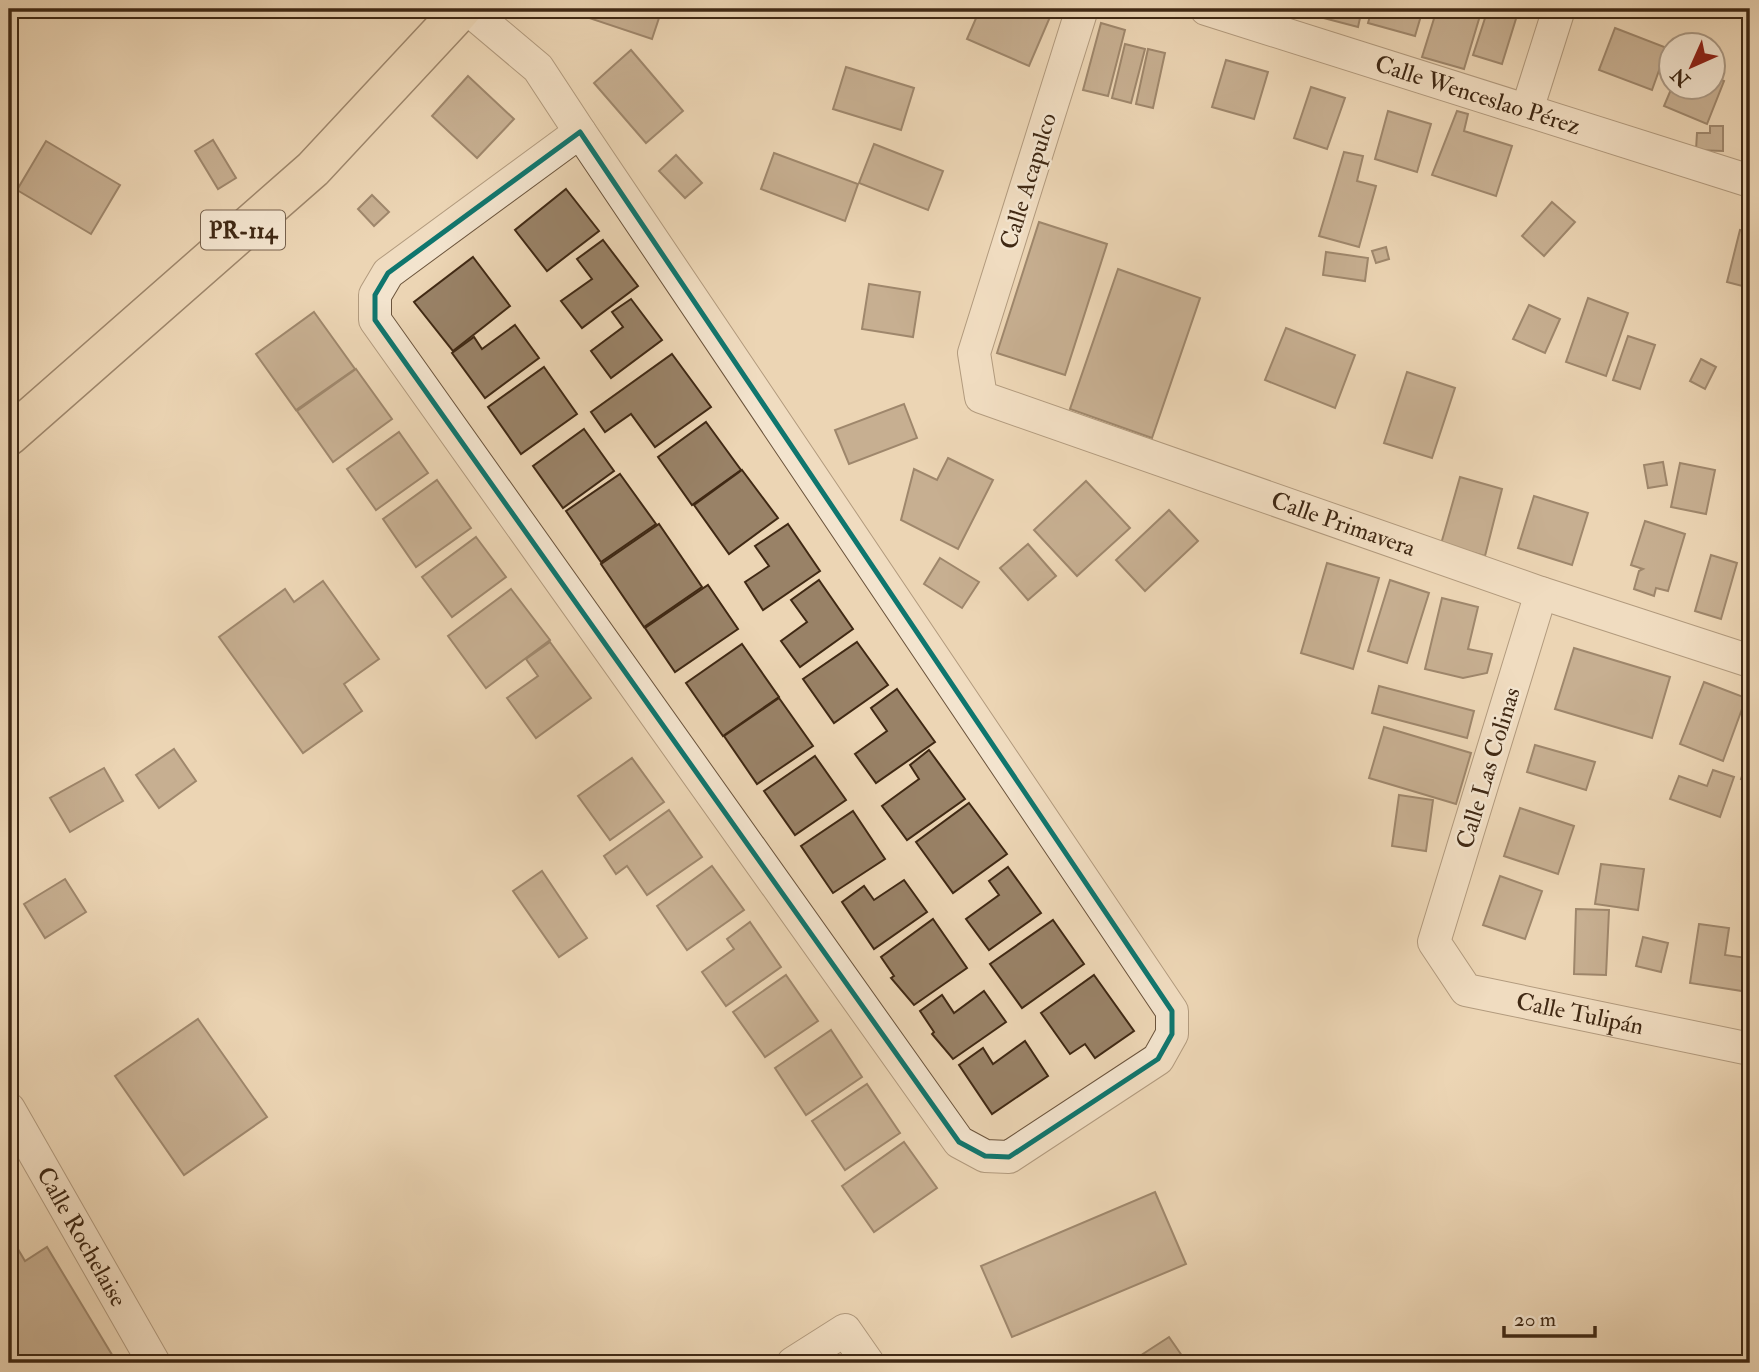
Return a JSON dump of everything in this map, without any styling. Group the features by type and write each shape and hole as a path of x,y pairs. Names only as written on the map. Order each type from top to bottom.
{"main road":[{"name":"PR-114","path":"9,436 313,169 462,9"}],"street":[{"path":"468,9 538,68 1172,1011 1172,1034 1158,1059 1009,1157 985,1156 959,1142 376,320 375,295 388,273 580,132"},
{"name":"Calle Acapulco","path":"974,353 1082,9"},
{"name":"Calle Wenceslao Pérez","path":"1206,9 1750,181"},
{"path":"1527,110 1559,9"},
{"name":"Calle Primavera","path":"974,353 981,397 1541,593 1750,661"},
{"name":"Calle Las Colinas","path":"1434,942 1541,593"},
{"name":"Calle Tulipán","path":"1434,942 1466,990 1750,1049"},
{"name":"Calle Rochelaise","path":"9,1110 154,1363"},
{"path":"793,1363 845,1330 868,1363"}],"highlighted area":[{"path":"580,132 1172,1011 1172,1034 1158,1059 1009,1157 985,1156 959,1142 375,320 375,295 388,273"}],"building":[{"path":"589,9 662,9 652,39 586,17"},
{"path":"980,9 1053,10 1029,66 967,39"},
{"path":"1318,9 1362,9 1358,27 1316,16"},
{"path":"1372,9 1423,9 1415,36 1368,23"},
{"path":"1437,9 1482,9 1464,69 1422,57"},
{"path":"1488,9 1519,9 1502,64 1473,55"},
{"path":"1101,23 1125,30 1108,96 1083,90"},
{"path":"1615,28 1658,45 1658,73 1652,90 1599,70"},
{"path":"1125,44 1145,49 1131,103 1112,98"},
{"path":"1148,49 1165,53 1153,108 1136,104"},
{"path":"631,50 683,111 646,143 594,83"},
{"path":"1226,60 1268,72 1254,119 1212,107"},
{"path":"846,67 914,88 901,130 833,109"},
{"path":"468,76 514,119 477,158 432,116"},
{"path":"1311,87 1345,98 1327,149 1294,138"},
{"path":"1666,102 1716,102 1707,124 1664,106"},
{"path":"1388,111 1431,124 1417,172 1375,159"},
{"path":"1457,111 1468,114 1464,131 1512,146 1496,196 1432,175"},
{"path":"1710,126 1723,126 1723,151 1696,150 1697,133 1710,133"},
{"path":"213,140 236,178 218,189 195,151"},
{"path":"46,141 120,185 91,234 17,190"},
{"path":"874,144 943,171 928,210 859,183"},
{"path":"1344,152 1363,156 1357,181 1376,186 1359,247 1319,236"},
{"path":"774,153 858,184 845,221 761,189"},
{"path":"676,155 702,183 685,198 659,171"},
{"path":"566,189 599,231 547,271 515,230"},
{"path":"372,195 389,212 374,226 358,209"},
{"path":"1552,202 1575,222 1544,256 1522,236"},
{"path":"1039,222 1107,244 1065,375 997,353"},
{"path":"1740,230 1750,232 1750,288 1727,282"},
{"path":"603,240 638,286 582,328 561,301 592,279 577,259"},
{"path":"1386,247 1389,259 1376,263 1372,251"},
{"path":"1326,252 1368,258 1365,281 1323,275"},
{"path":"473,257 510,306 453,351 414,302"},
{"path":"1118,269 1200,298 1152,438 1070,409"},
{"path":"869,284 920,292 913,337 862,329"},
{"path":"1588,298 1628,313 1606,376 1566,362"},
{"path":"631,299 662,340 611,378 591,351 623,327 612,312"},
{"path":"1529,305 1560,319 1545,353 1513,339"},
{"path":"314,312 355,369 296,410 256,354"},
{"path":"515,325 539,358 485,398 452,353 474,337 482,349"},
{"path":"1286,328 1355,355 1335,408 1265,380"},
{"path":"1628,336 1655,345 1640,389 1613,380"},
{"path":"672,354 711,407 655,447 631,414 605,432 591,412"},
{"path":"1701,359 1716,367 1705,389 1690,381"},
{"path":"544,367 577,414 521,454 488,407"},
{"path":"356,369 392,419 333,462 297,411"},
{"path":"1407,372 1455,388 1432,458 1384,443"},
{"path":"904,404 917,438 849,464 835,430"},
{"path":"706,422 741,470 692,505 658,457"},
{"path":"584,429 614,471 563,508 533,466"},
{"path":"399,432 428,473 376,510 347,469"},
{"path":"948,458 993,480 958,549 901,520 914,469 937,480"},
{"path":"1663,462 1667,485 1648,488 1644,465"},
{"path":"1680,463 1715,470 1706,514 1671,507"},
{"path":"742,470 778,518 729,554 694,505"},
{"path":"620,474 656,524 601,562 566,511"},
{"path":"1460,477 1502,489 1485,556 1441,544"},
{"path":"437,480 471,528 416,567 383,519"},
{"path":"1086,481 1130,528 1077,576 1034,530"},
{"path":"1534,496 1588,513 1572,565 1518,548"},
{"path":"1169,510 1198,541 1145,591 1116,560"},
{"path":"1645,521 1685,534 1668,591 1656,588 1654,596 1634,589 1639,571 1643,569 1631,565"},
{"path":"659,524 702,587 644,627 601,564"},
{"path":"788,524 820,571 763,610 745,582 769,566 755,546"},
{"path":"476,537 506,577 452,617 422,577"},
{"path":"1028,544 1056,576 1028,600 1000,568"},
{"path":"1711,555 1737,563 1721,619 1695,611"},
{"path":"940,558 979,582 962,608 924,584"},
{"path":"1327,563 1379,578 1353,669 1301,653"},
{"path":"819,580 853,629 800,667 781,641 807,622 791,600"},
{"path":"1390,580 1429,593 1407,663 1368,651"},
{"path":"323,581 379,659 344,684 362,711 303,753 219,637 285,589 294,602"},
{"path":"708,585 738,629 675,672 645,628"},
{"path":"511,589 550,640 486,688 448,636"},
{"path":"1442,598 1478,607 1468,649 1492,654 1487,673 1463,678 1425,669"},
{"path":"550,642 591,698 536,738 507,698 538,676 526,659"},
{"path":"857,642 888,685 834,723 803,679"},
{"path":"742,644 779,697 723,736 686,683"},
{"path":"1574,648 1670,677 1652,738 1555,709"},
{"path":"1704,682 1746,698 1723,761 1680,744"},
{"path":"1379,686 1474,711 1467,738 1372,713"},
{"path":"897,689 935,742 876,783 855,754 887,731 871,708"},
{"path":"779,698 813,746 757,784 724,736"},
{"path":"1384,727 1471,753 1456,804 1369,778"},
{"path":"1535,745 1595,762 1586,790 1527,772"},
{"path":"174,749 196,781 159,808 136,775"},
{"path":"929,750 965,799 907,840 882,806 919,779 910,765"},
{"path":"1750,752 1750,782 1741,779"},
{"path":"815,756 846,800 795,835 764,791"},
{"path":"632,758 664,802 610,840 578,796"},
{"path":"104,768 123,801 70,832 50,798"},
{"path":"1713,770 1734,777 1720,817 1670,799 1679,776 1707,786"},
{"path":"1399,795 1433,800 1426,851 1392,846"},
{"path":"969,803 1007,854 953,893 916,842"},
{"path":"1520,808 1574,826 1558,874 1504,856"},
{"path":"669,810 702,857 647,895 627,866 616,874 604,856"},
{"path":"853,811 885,859 833,893 801,846"},
{"path":"1601,864 1644,869 1638,910 1595,904"},
{"path":"712,866 744,910 687,950 657,906"},
{"path":"1008,867 1041,913 989,950 966,919 999,895 989,881"},
{"path":"542,871 587,938 559,957 513,891"},
{"path":"1500,876 1542,891 1525,939 1483,925"},
{"path":"65,879 86,912 45,938 24,904"},
{"path":"904,880 927,912 874,949 842,902 864,886 874,900"},
{"path":"1576,909 1609,910 1606,975 1574,974"},
{"path":"933,919 967,968 914,1005 891,978 894,976 881,957"},
{"path":"1053,920 1084,964 1022,1008 990,964"},
{"path":"750,922 781,967 726,1006 702,972 734,949 727,939"},
{"path":"1699,924 1729,928 1725,955 1747,958 1742,991 1690,983"},
{"path":"1643,937 1668,943 1661,972 1636,966"},
{"path":"786,975 818,1021 765,1057 733,1012"},
{"path":"1094,975 1134,1031 1095,1058 1085,1044 1070,1054 1041,1013"},
{"path":"984,991 1006,1022 953,1059 932,1034 934,1032 920,1011 942,995 954,1013"},
{"path":"198,1019 267,1117 184,1175 115,1076"},
{"path":"831,1030 862,1077 806,1115 775,1068"},
{"path":"1025,1041 1048,1076 992,1114 959,1065 983,1048 993,1064"},
{"path":"867,1084 900,1133 845,1170 812,1121"},
{"path":"904,1142 937,1188 874,1232 842,1186"},
{"path":"1155,1192 1186,1264 1012,1337 981,1266"},
{"path":"9,1234 25,1261 47,1247 117,1363 9,1363"},
{"path":"1169,1337 1187,1363 1129,1363"}]}
